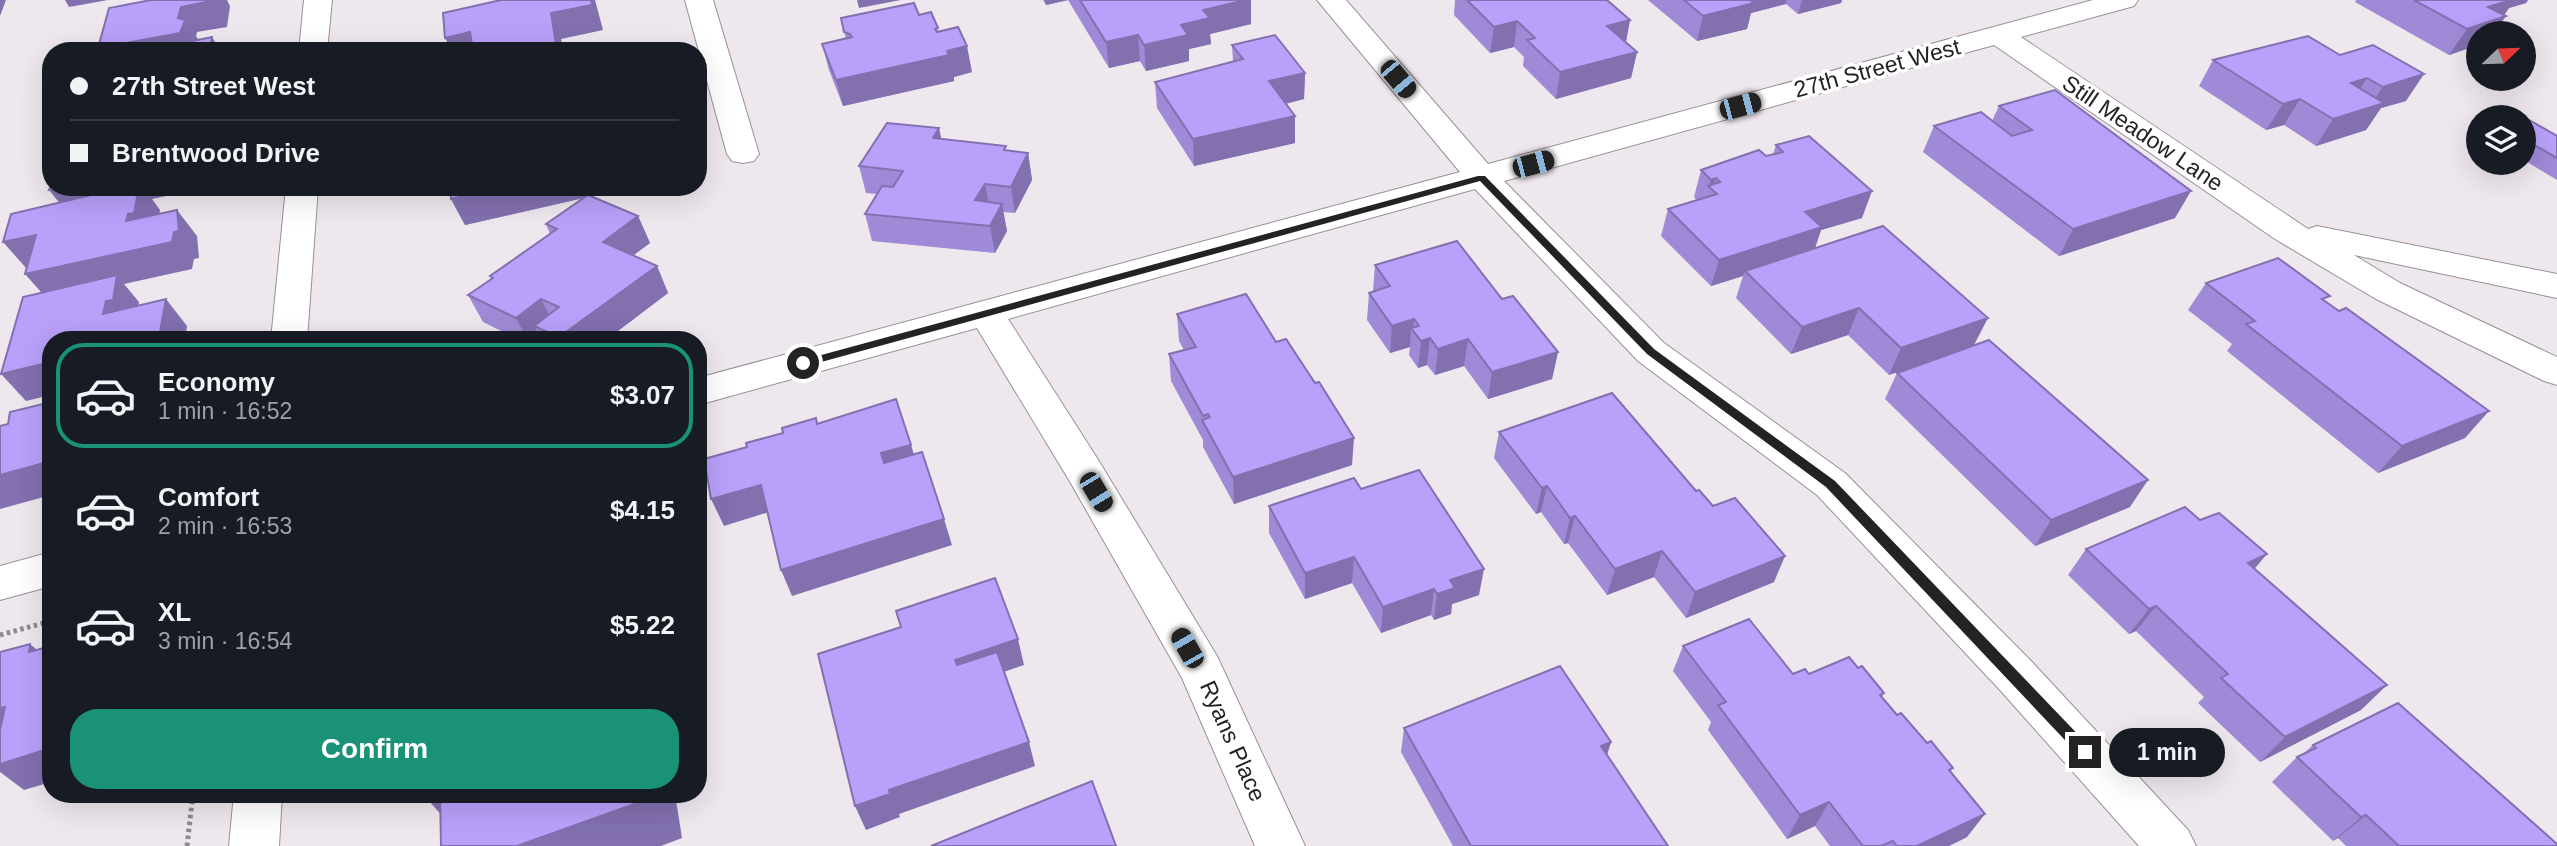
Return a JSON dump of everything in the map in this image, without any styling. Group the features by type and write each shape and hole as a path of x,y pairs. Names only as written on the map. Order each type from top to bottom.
{"street":[{"path":"314,42 318,0"},
{"path":"699,0 743,154"},
{"path":"1331,0 1482,178 1651,352 1831,484 2015,676 2171,846"},
{"name":"27th Street West","path":"707,390 2124,0"},
{"name":"Still Meadow Lane","path":"1999,35 2287,231 2388,291 2557,372"},
{"path":"290,331 301,196"},
{"name":"Still Meadow Lane","path":"2287,231 2557,286"},
{"name":"Ryans Place","path":"986,314 1083,469 1200,670 1280,846"},
{"path":"0,583 42,571"},
{"path":"254,846 257,803"}],"path":[{"path":"0,635 42,623"},
{"path":"187,846 191,803"}],"building":[{"path":"151,0 211,0 181,7 178,18 185,20 180,33 131,42 100,42 109,8"},
{"path":"501,0 591,0 592,5 551,13 556,42 472,42 470,32 445,38 443,13"},
{"path":"1080,0 1246,0 1203,10 1210,18 1181,25 1188,35 1144,45 1138,35 1106,42"},
{"path":"1467,0 1607,0 1630,20 1607,26 1637,52 1560,72 1527,40 1535,38 1517,21 1494,27"},
{"path":"1684,0 1750,0 1754,3 1703,16"},
{"path":"2414,0 2511,0 2488,7 2506,16 2491,21 2466,21 2466,28"},
{"path":"914,3 919,15 931,12 938,28 935,29 937,32 958,27 967,46 947,51 949,55 836,80 822,44 852,37 844,32 841,18"},
{"path":"1275,35 1305,73 1269,81 1295,116 1193,139 1155,82 1243,59 1232,45"},
{"path":"2308,36 2340,55 2373,45 2424,74 2383,87 2367,78 2351,83 2384,103 2333,119 2300,99 2283,104 2213,60"},
{"path":"212,37 211,42 188,42"},
{"path":"2055,90 2191,191 2073,229 1934,126 1981,112 2012,136 2032,130 1999,106"},
{"path":"887,123 939,128 933,138 1006,146 1004,150 1028,153 1011,187 985,184 975,200 1002,204 990,226 865,214 882,186 893,187 903,171 859,166"},
{"path":"2536,124 2557,136 2557,158 2536,146"},
{"path":"1809,136 1872,191 1805,212 1822,227 1719,260 1668,209 1717,194 1708,186 1720,182 1716,178 1711,180 1701,170 1759,150 1766,156 1783,152 1776,145"},
{"path":"87,196 137,196 134,213 128,214 126,221 177,210 179,231 174,232 172,242 25,274 36,235 3,242 11,214"},
{"path":"590,196 638,216 603,242 657,266 567,331 545,331 534,326 559,307 541,299 516,318 468,295 493,278 490,276 557,229 546,224"},
{"path":"1883,226 1988,318 1901,348 1859,308 1802,327 1745,271"},
{"path":"1457,241 1502,299 1513,296 1558,352 1492,372 1468,339 1438,349 1430,338 1421,341 1411,328 1419,326 1414,319 1392,326 1369,293 1390,286 1375,265"},
{"path":"2278,258 2330,296 2322,299 2339,311 2346,308 2489,411 2402,446 2246,324 2255,321 2206,283"},
{"path":"117,275 113,300 106,301 103,314 166,299 160,331 42,331 42,364 1,374 23,297"},
{"path":"1246,294 1276,342 1286,339 1315,383 1319,382 1354,438 1233,477 1202,420 1210,417 1208,414 1203,416 1169,354 1196,347 1177,314"},
{"path":"1989,340 2148,480 2051,520 1897,373"},
{"path":"1612,393 1696,491 1699,490 1713,506 1735,498 1785,556 1695,592 1662,551 1615,569 1575,516 1570,518 1547,486 1542,488 1499,432"},
{"path":"896,399 911,445 881,453 884,463 922,452 944,519 781,570 761,485 711,499 707,458 747,447 746,443 783,433 782,428 816,418 817,424"},
{"path":"42,404 42,463 0,475 0,426 8,424 10,412"},
{"path":"1419,470 1484,569 1450,580 1455,588 1437,594 1434,589 1383,607 1354,557 1305,573 1269,506 1354,478 1361,489"},
{"path":"2185,507 2200,520 2219,513 2267,554 2248,563 2387,685 2285,737 2221,678 2228,674 2156,606 2149,609 2086,549"},
{"path":"995,578 1018,639 955,660 957,665 997,652 1029,742 889,790 890,794 855,806 818,654 901,627 896,611"},
{"path":"1749,619 1793,674 1805,669 1809,674 1849,657 1858,668 1862,666 1884,693 1880,695 1897,715 1901,713 1927,743 1931,741 1953,768 1949,770 1985,814 1917,846 1897,846 1893,841 1881,846 1863,846 1829,802 1800,815 1718,705 1726,702 1683,646"},
{"path":"30,644 29,652 42,648 42,751 0,764 0,730 5,707 0,708 0,652"},
{"path":"1560,666 1611,742 1601,746 1668,846 1471,846 1404,728"},
{"path":"2398,703 2557,846 2399,846 2366,815 2361,817 2297,757 2316,748 2313,745"},
{"path":"1092,781 1116,846 931,846"},
{"path":"440,803 637,803 517,846 441,846"}],"route":[{"path":"803,363 1482,178 1651,352 1831,484 2085,752"}]}
